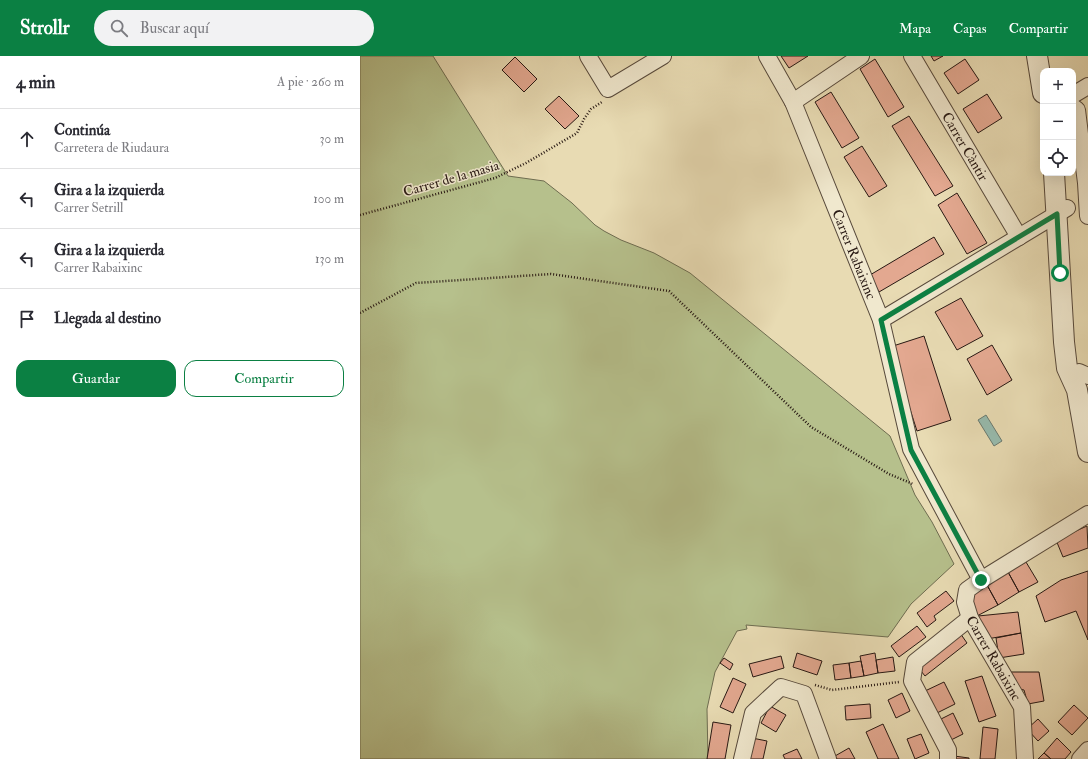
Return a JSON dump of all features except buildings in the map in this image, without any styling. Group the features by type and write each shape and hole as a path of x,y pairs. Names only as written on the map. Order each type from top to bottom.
{"street":[{"path":"588,56 608,88 663,56"},
{"name":"Carrer Rabaixinc","path":"767,56 793,102 881,320 911,450 981,580 967,590 965,602 970,618 1022,707 1025,759"},
{"path":"793,102 861,56"},
{"name":"Carrer Càntir","path":"912,56 1019,237"},
{"path":"1037,56 1040,74"},
{"path":"1047,56 1049,68"},
{"path":"1076,93 1088,86"},
{"path":"1076,109 1087,183 1088,216"},
{"path":"1055,176 1062,211"},
{"path":"1063,176 1064,342 1067,368 1081,379 1088,452"},
{"path":"881,320 1062,211"},
{"path":"981,580 1088,514"},
{"path":"948,759 948,750 912,681 915,662 970,618"},
{"path":"742,759 753,713 781,687 804,694 828,759"},
{"path":"1080,759 1088,750"}],"path":[{"name":"Carrer de la masia","path":"360,215 495,178 526,163 577,133 591,109 608,98 608,88"},
{"path":"360,313 416,283 551,274 669,291 811,428 889,474 934,492"},
{"path":"798,692 810,683 832,690 912,681"}],"green space":[{"path":"360,56 433,56 508,176 544,181 604,231 621,240 654,253 690,273 890,436 915,495 932,522 954,564 911,604 888,637 746,625 747,629 737,631 715,672 707,709 708,759 360,759"}],"water":[{"path":"986,415 1002,441 994,446 978,420"}],"route":[{"path":"981,580 911,450 881,320 1057,214 1060,273"}]}
